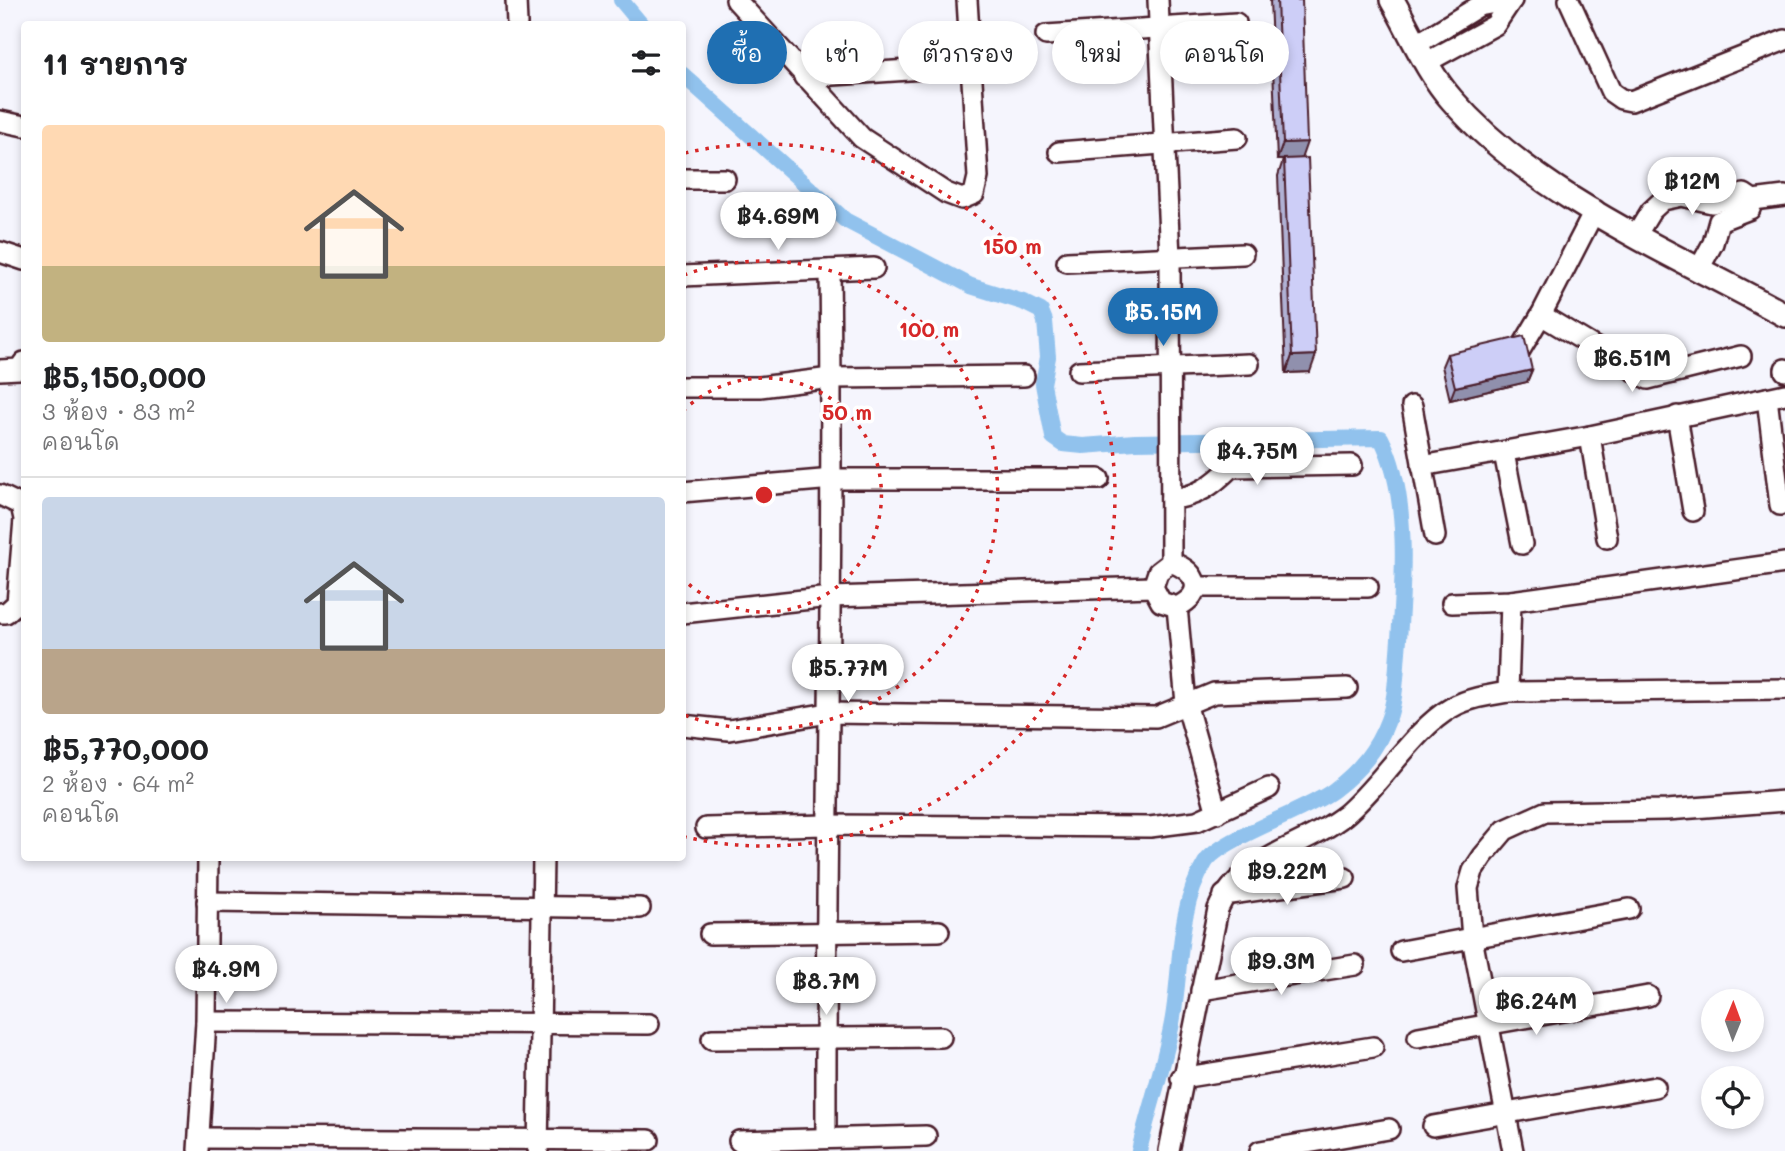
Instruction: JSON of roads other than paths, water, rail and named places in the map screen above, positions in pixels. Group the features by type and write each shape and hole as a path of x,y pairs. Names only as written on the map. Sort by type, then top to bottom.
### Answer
{"street":[{"path":"516,0 517,21"},
{"path":"736,0 801,74"},
{"path":"967,0 967,21"},
{"path":"1158,0 1170,257 1171,562"},
{"path":"1392,0 1450,98 1477,126 1523,164 1637,234 1783,312"},
{"path":"1422,53 1495,25 1511,0"},
{"path":"1569,0 1611,92 1631,102 1785,40"},
{"path":"1046,36 1159,29"},
{"path":"811,84 862,138 946,193 962,199 974,194 978,177 970,84"},
{"path":"0,121 21,125"},
{"path":"1059,152 1237,138"},
{"path":"686,179 725,179"},
{"path":"1716,212 1744,194 1753,200 1785,196"},
{"path":"1637,234 1651,211 1663,201 1682,196 1716,212"},
{"path":"1513,362 1541,315 1595,210"},
{"path":"1699,269 1713,243 1716,212"},
{"path":"0,252 21,259"},
{"path":"1067,262 1243,254"},
{"path":"686,276 874,268"},
{"path":"826,1138 826,825 833,480 830,270"},
{"path":"1541,315 1648,379 1741,356"},
{"path":"1079,371 1249,364"},
{"path":"0,370 19,369 21,366"},
{"path":"686,387 760,387 831,377 1024,376"},
{"path":"1422,466 1590,436 1776,396 1780,505"},
{"path":"1412,406 1435,536"},
{"path":"1676,416 1693,511"},
{"path":"1590,436 1607,538"},
{"path":"1504,453 1522,544"},
{"path":"1171,499 1187,498 1207,489 1231,467 1352,465"},
{"path":"686,492 833,480 1099,479"},
{"path":"0,495 21,505"},
{"path":"0,613 6,613 17,603 21,555"},
{"path":"1171,562 1185,566 1194,575 1196,587 1190,600 1177,607 1161,602 1153,587 1158,572 1171,562"},
{"path":"1452,603 1511,601 1785,564"},
{"path":"686,613 830,597 1153,587"},
{"path":"1196,587 1368,587"},
{"path":"1508,692 1511,601"},
{"path":"1177,607 1186,703 1217,813"},
{"path":"686,725 729,730 828,713 1156,717 1214,693 1347,688"},
{"path":"1168,1151 1200,989 1218,909 1224,895 1246,871 1342,817 1370,793 1430,724 1451,708 1483,696 1508,692 1785,689"},
{"path":"706,828 826,825 1150,827 1178,825 1217,813 1269,788"},
{"path":"1513,1151 1472,938 1468,888 1473,871 1505,830 1545,811 1667,810 1785,801"},
{"path":"208,861 206,1022 199,1144 538,1145 649,1140"},
{"path":"538,1145 543,861"},
{"path":"1224,895 1345,878"},
{"path":"207,902 640,908"},
{"path":"1401,951 1629,909"},
{"path":"710,934 939,931"},
{"path":"1200,989 1356,965"},
{"path":"1418,1037 1648,996"},
{"path":"206,1022 649,1024"},
{"path":"712,1039 941,1037"},
{"path":"1181,1078 1373,1047"},
{"path":"1433,1126 1655,1087"},
{"path":"1260,1151 1389,1129"},
{"path":"739,1141 926,1136"}],"waterway":[{"path":"621,0 638,21"},
{"path":"686,78 845,220 971,286 1023,302 1041,311 1045,321 1048,357 1043,384 1053,437 1063,444 1083,446 1135,442 1381,438 1391,461 1401,514 1403,543 1400,627 1391,712 1373,750 1343,783 1304,807 1227,844 1205,863 1196,881 1184,920 1172,1023 1139,1151"}]}
